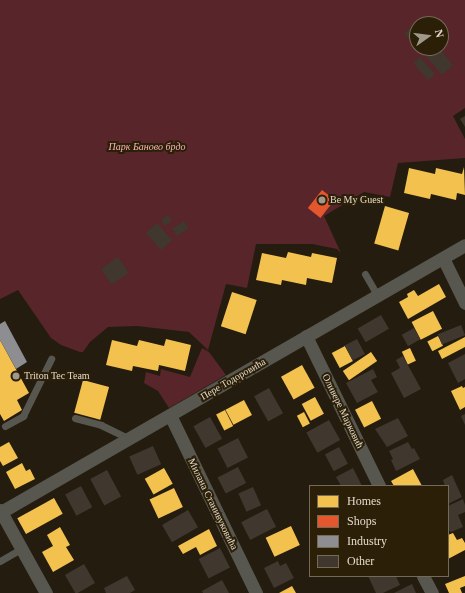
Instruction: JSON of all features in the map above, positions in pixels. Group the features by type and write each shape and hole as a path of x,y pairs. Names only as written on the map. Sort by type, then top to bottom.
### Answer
{"street":[{"name":"Пере Тодоровића","path":"0,511 465,245"},
{"path":"443,258 465,303"},
{"name":"Оливере Марковић","path":"306,336 380,485"},
{"name":"Милана Станивуковића","path":"170,415 256,593"},
{"path":"0,511 46,593"},
{"path":"424,577 432,593"}],"lane":[{"path":"365,274 377,295"},
{"path":"5,426 23,416 51,359"},
{"path":"75,418 101,425 128,438"},
{"path":"0,561 21,549"}],"green space":[{"name":"Парк Баново брдо","path":"0,0 465,0 465,108 453,116 465,139 465,158 398,163 390,197 364,192 324,216 341,253 337,249 312,244 256,244 247,288 226,284 208,350 189,332 137,326 108,327 90,342 83,352 80,352 61,345 51,338 18,290 0,299"},
{"path":"202,348 209,352 226,375 169,408 158,391 144,383 146,372 160,376 161,369 190,377"}],"building: Homes":[{"path":"464,167 465,195 457,193 456,200 431,194 430,199 404,193 409,168 435,174 436,168 462,174"},
{"path":"385,206 409,213 398,250 374,243"},
{"path":"288,252 311,257 312,253 337,258 332,283 307,278 306,285 282,280 281,285 256,280 262,253 286,258"},
{"path":"439,284 446,297 408,319 399,302 408,297 407,294 414,290 418,296"},
{"path":"232,292 257,300 246,334 221,326"},
{"path":"433,311 442,329 421,340 412,322"},
{"path":"438,336 443,346 432,351 427,341"},
{"path":"465,337 465,347 442,359 438,351"},
{"path":"166,339 191,345 185,371 159,365 158,371 133,366 132,371 106,365 112,340 137,346 139,340 164,346"},
{"path":"0,340 29,393 17,400 22,410 4,421 0,414"},
{"path":"345,346 353,361 340,368 332,353"},
{"path":"410,348 416,361 408,364 402,352"},
{"path":"371,352 377,361 349,380 343,371"},
{"path":"302,365 315,388 294,399 281,377"},
{"path":"83,380 109,387 100,420 74,413"},
{"path":"462,386 463,388 465,387 465,407 460,410 451,391"},
{"path":"315,397 324,414 311,421 302,404"},
{"path":"244,400 252,415 233,425 225,410"},
{"path":"372,401 381,419 364,427 355,410"},
{"path":"225,410 233,426 224,431 216,415"},
{"path":"304,412 310,424 303,427 297,416"},
{"path":"9,442 18,458 3,466 0,461 0,447"},
{"path":"22,463 26,471 30,469 35,479 15,489 6,472"},
{"path":"164,468 173,484 153,494 145,479"},
{"path":"413,469 421,485 393,485 391,481"},
{"path":"174,488 183,507 158,518 150,499"},
{"path":"54,498 63,514 26,534 17,518"},
{"path":"291,526 300,545 274,557 266,538"},
{"path":"60,527 70,545 66,547 74,560 53,572 42,552 53,546 47,535"},
{"path":"209,529 217,546 200,555 196,547 183,554 178,546"},
{"path":"453,533 457,540 462,538 465,543 465,550 449,558 449,535"},
{"path":"465,576 465,586 460,588 462,593 449,593 445,584"},
{"path":"292,586 296,593 279,593"}],"building: Shops":[{"path":"322,190 335,200 320,218 308,208"}],"building: Industry":[{"path":"5,321 27,362 16,369 0,340 0,324"}],"building: Other":[{"path":"409,29 409,39 404,33"},
{"path":"426,56 446,56 453,65 442,75"},
{"path":"420,57 435,74 428,80 413,63"},
{"path":"465,116 465,127 460,119"},
{"path":"168,215 172,220 165,226 161,220"},
{"path":"184,221 189,229 177,236 172,228"},
{"path":"157,223 172,240 161,250 146,233"},
{"path":"118,257 129,273 112,285 101,269"},
{"path":"381,315 389,329 366,342 358,328"},
{"path":"461,325 465,335 442,345 438,334"},
{"path":"414,328 420,339 408,346 402,335"},
{"path":"357,339 365,354 353,361 345,346"},
{"path":"465,354 465,379 458,383 448,363"},
{"path":"403,356 421,389 404,398 391,373 400,368 396,360"},
{"path":"373,369 377,377 371,380 378,392 357,403 346,383"},
{"path":"269,388 283,413 268,422 254,396"},
{"path":"465,414 465,425 461,416"},
{"path":"210,417 222,439 206,448 193,426"},
{"path":"398,418 408,436 387,447 375,429"},
{"path":"329,420 340,440 317,453 306,433"},
{"path":"238,438 248,458 227,468 218,448"},
{"path":"408,442 412,449 414,448 420,459 396,471 389,451"},
{"path":"153,446 161,464 137,475 129,457"},
{"path":"339,447 348,464 334,471 325,455"},
{"path":"238,467 246,483 226,493 218,477"},
{"path":"353,468 362,485 340,485 336,477"},
{"path":"107,470 121,496 104,505 90,479"},
{"path":"452,475 462,497 449,504 449,485 445,485 443,480"},
{"path":"81,486 92,507 76,516 65,494"},
{"path":"253,487 261,505 247,512 238,494"},
{"path":"463,499 465,505 465,512 458,515 463,527 451,532 449,531 449,506"},
{"path":"267,509 276,527 250,540 241,522"},
{"path":"188,510 198,527 172,542 162,525"},
{"path":"220,548 230,568 209,578 199,559"},
{"path":"278,561 280,566 286,563 294,578 274,588 264,568"},
{"path":"84,564 95,583 75,593 65,575"},
{"path":"127,576 135,590 130,593 106,593 104,588"},
{"path":"368,577 396,577 400,585 383,593 376,593"},
{"path":"222,580 229,593 203,593 202,591"},
{"path":"412,584 416,593 394,593"}],"place":[{"name":"Be My Guest","path":"322,200"},
{"name":"Triton Tec Team","path":"16,376"}]}
